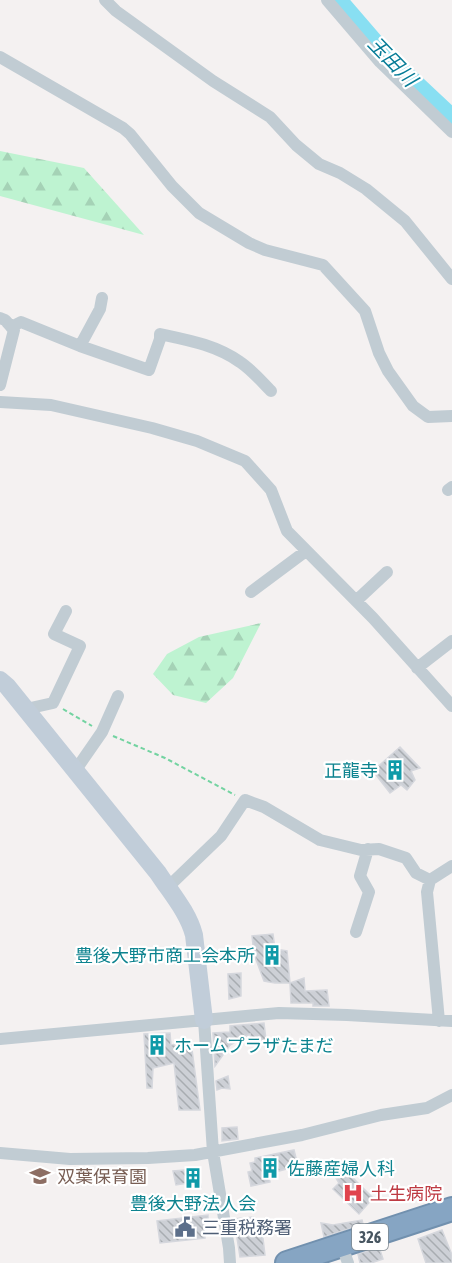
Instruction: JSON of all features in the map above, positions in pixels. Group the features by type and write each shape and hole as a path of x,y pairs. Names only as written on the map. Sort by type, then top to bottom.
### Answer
{"highway":[{"name":"326","path":"287,1263 345,1255 452,1209"}],"street":[{"path":"105,0 116,11 213,81 270,117 296,145 318,164 366,189 405,221 452,279"},
{"path":"327,0 381,62 452,132"},
{"path":"0,57 123,128 172,186 199,213 265,250 323,265 365,311 379,353 388,371 413,406 428,417 452,416"},
{"path":"80,346 99,309 102,298"},
{"path":"0,318 14,330 0,385"},
{"path":"11,327 21,322 148,370 160,339 160,333 209,345 238,360 271,391"},
{"path":"0,402 51,405 152,428 197,441 245,461 271,490 286,531 356,601 452,706"},
{"path":"251,592 306,551"},
{"path":"356,601 387,572"},
{"path":"26,709 53,703 80,646 54,634 66,611"},
{"path":"417,668 452,641"},
{"path":"0,680 158,873 192,925 204,1020 213,1152 230,1263"},
{"path":"75,771 102,732 118,696"},
{"path":"168,887 221,836 245,801 264,807 320,840 361,850 379,849 406,858 416,873 430,880"},
{"path":"356,932 369,892 360,876 368,849"},
{"path":"0,1039 279,1013 446,1021 427,892 430,880 452,866"},
{"path":"0,1153 70,1159 148,1158 213,1152 302,1135 381,1115 427,1108 452,1095"}],"path":[{"path":"53,703 102,732 165,758 245,801"}],"green space":[{"path":"0,151 84,168 144,235 0,196"},
{"path":"261,623 233,678 206,703 173,695 153,674 167,654 199,637"}],"building":[{"name":"正龍寺","path":"400,747 420,768 411,771 415,780 407,790 401,785 390,793 373,771"},
{"name":"豊後大野市商工会本所","path":"273,934 275,949 287,951 290,983 264,981 254,954 252,936"},
{"path":"241,973 241,996 229,999 228,974"},
{"path":"304,978 305,991 327,990 329,1006 291,1003 290,983"},
{"path":"264,1023 266,1040 251,1040 250,1034 230,1045 215,1066 213,1033 230,1032 230,1026"},
{"path":"170,1033 171,1045 191,1042 200,1110 179,1110 174,1063 153,1068 152,1088 147,1088 144,1034"},
{"path":"228,1076 230,1089 217,1090 216,1081"},
{"path":"237,1127 238,1139 222,1141 222,1128"},
{"name":"佐藤産婦人科","path":"294,1150 298,1166 268,1174 270,1182 251,1186 248,1172 252,1171 250,1163 255,1162 255,1158"},
{"path":"198,1169 201,1187 188,1188 188,1183 176,1185 173,1171"},
{"name":"土生病院","path":"341,1172 345,1176 348,1173 373,1198 359,1214 333,1189 339,1183 336,1178"},
{"path":"208,1215 208,1226 204,1227 205,1238 160,1243 157,1221"},
{"path":"253,1217 254,1221 261,1222 265,1255 240,1257 234,1219"},
{"path":"362,1220 363,1224 324,1237 321,1223 333,1225"},
{"path":"442,1230 452,1255 452,1263 426,1263 418,1239"},
{"path":"379,1247 383,1259 371,1263 360,1263 358,1254"}],"waterway":[{"name":"玉田川","path":"337,0 387,58 452,119"}],"place":[{"name":"正龍寺","path":"395,770"},
{"name":"豊後大野市商工会本所","path":"272,955"},
{"name":"ホームプラザたまだ","path":"157,1045"},
{"name":"佐藤産婦人科","path":"270,1168"},
{"name":"双葉保育園","path":"40,1176"},
{"name":"豊後大野法人会","path":"193,1178"},
{"name":"土生病院","path":"353,1193"},
{"name":"三重税務署","path":"185,1227"}]}
